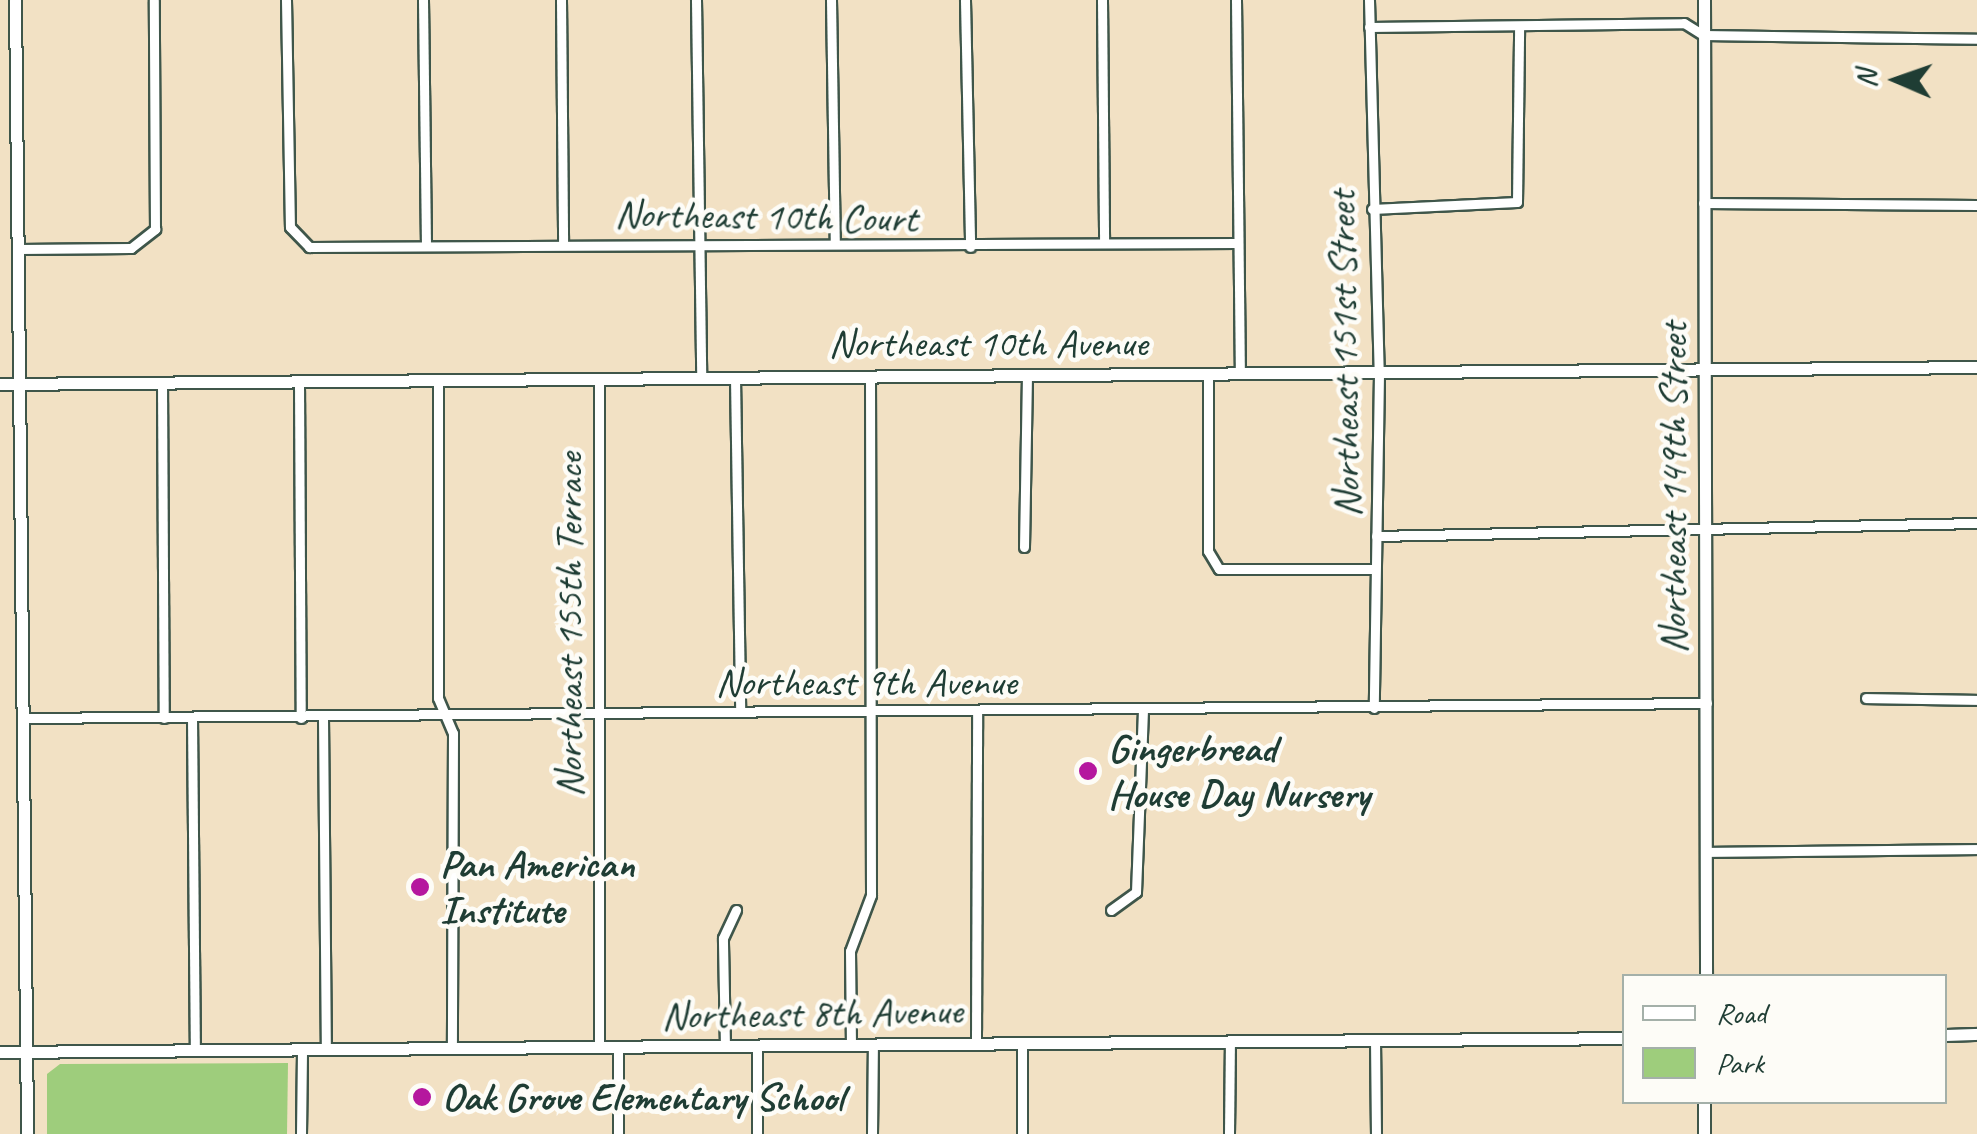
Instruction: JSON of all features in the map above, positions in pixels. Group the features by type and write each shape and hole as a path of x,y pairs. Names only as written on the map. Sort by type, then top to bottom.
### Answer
{"street":[{"path":"14,0 26,718 27,1134"},
{"path":"19,249 131,248 148,240 154,0"},
{"name":"Northeast 10th Court","path":"286,0 296,240 426,246 970,247 1238,243"},
{"path":"423,0 426,246"},
{"path":"561,0 563,244"},
{"path":"696,0 700,378"},
{"path":"831,0 835,244"},
{"path":"965,0 970,247"},
{"path":"1102,0 1104,243"},
{"path":"1236,0 1240,373"},
{"name":"Northeast 151st Street","path":"1368,0 1380,374 1374,708"},
{"name":"Northeast 149th Street","path":"1704,0 1706,974"},
{"path":"1369,28 1684,23 1703,36 1977,38"},
{"path":"1372,209 1517,202 1519,26"},
{"path":"0,50 15,50"},
{"path":"1703,203 1977,205"},
{"name":"Northeast 10th Avenue","path":"0,384 599,383 870,376 1977,367"},
{"path":"1208,374 1208,550 1219,570 1374,569"},
{"path":"1024,546 1027,375"},
{"path":"851,1046 850,951 871,894 870,376"},
{"path":"735,378 740,712"},
{"name":"Northeast 155th Terrace","path":"599,383 599,1047"},
{"path":"162,384 164,718"},
{"path":"299,384 300,718"},
{"path":"438,384 440,715 453,733 452,1049"},
{"path":"1376,536 1977,523"},
{"path":"1866,698 1977,700"},
{"name":"Northeast 9th Avenue","path":"26,718 1143,712 1706,703"},
{"path":"976,1043 977,711"},
{"path":"1111,910 1136,892 1143,712"},
{"path":"192,718 195,1050"},
{"path":"323,718 326,1050"},
{"path":"1706,852 1977,848"},
{"path":"725,1047 723,938 736,910"},
{"path":"1947,1035 1977,1034"},
{"name":"Northeast 8th Avenue","path":"0,1052 1622,1038"},
{"path":"1375,1040 1376,1134"},
{"path":"1229,1134 1230,1042"},
{"path":"1022,1045 1022,1134"},
{"path":"757,1046 757,1134"},
{"path":"872,1134 873,1046"},
{"path":"618,1047 618,1134"},
{"path":"301,1134 302,1050"},
{"path":"1704,1104 1704,1134"}],"green space":[{"path":"288,1063 287,1134 47,1134 47,1074 60,1064"}],"place":[{"name":"Gingerbread House Day Nursery","path":"1088,771"},
{"name":"Pan American Institute","path":"420,887"},
{"name":"Oak Grove Elementary School","path":"422,1097"}]}
